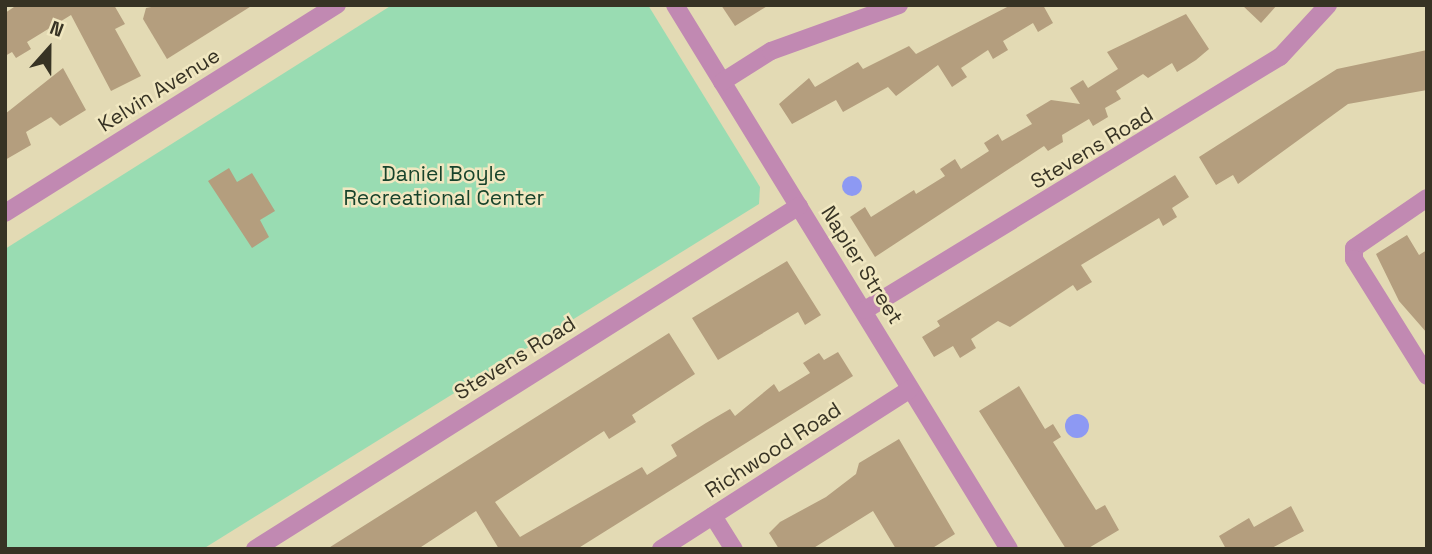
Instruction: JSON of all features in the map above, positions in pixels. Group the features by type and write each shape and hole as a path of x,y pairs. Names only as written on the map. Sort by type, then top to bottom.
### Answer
{"street":[{"name":"Kelvin Avenue","path":"5,214 337,5"},
{"name":"Napier Street","path":"675,5 865,310 910,389 1009,549"},
{"path":"722,82 771,51 899,5"},
{"name":"Stevens Road","path":"865,310 1280,57 1328,5"},
{"path":"1426,373 1354,259 1354,247 1427,198"},
{"name":"Stevens Road","path":"255,549 799,206"},
{"name":"Richwood Road","path":"661,549 910,389"},
{"path":"713,516 734,549"}],"green space":[{"name":"Daniel Boyle Recreational Center","path":"392,5 648,5 760,187 759,204 203,549 5,549 5,249"}],"water":[{"path":"852,176 859,179 862,186 859,193 852,196 845,193 842,186 845,179"},
{"path":"1077,414 1086,417 1089,426 1086,435 1077,438 1068,435 1065,426 1068,417"}],"building":[{"path":"17,5 114,5 125,24 115,29 141,76 111,91 71,15 27,42 31,49 16,58 12,52 5,56 5,13"},
{"path":"162,5 253,5 167,59 143,19 146,8"},
{"path":"721,5 769,5 735,26"},
{"path":"1011,5 1043,5 1053,23 1038,32 1033,23 1003,41 1008,50 993,59 988,50 961,68 967,77 952,87 938,65 896,96 888,87 843,112 836,100 792,124 779,104 809,78 815,87 858,62 863,69 909,46 916,54"},
{"path":"1242,5 1277,5 1261,23"},
{"path":"1186,14 1209,49 1196,60 1177,72 1172,63 1148,78 1143,74 1116,91 1121,99 1105,108 1108,117 1093,126 1089,119 1062,135 1063,142 1048,151 1044,146 875,257 850,217 865,207 871,217 914,190 916,194 945,176 940,169 955,159 961,169 989,151 984,143 998,134 1002,141 1032,124 1026,115 1051,100 1080,104 1070,88 1083,80 1088,88 1118,69 1107,52"},
{"path":"1427,50 1427,90 1348,104 1238,184 1233,175 1216,185 1199,157 1337,69"},
{"path":"63,68 86,110 60,126 51,117 26,132 31,145 5,160 5,114"},
{"path":"229,168 237,182 252,173 275,211 260,220 269,237 252,248 208,181"},
{"path":"1175,175 1189,197 1172,208 1177,217 1163,226 1159,218 1081,265 1092,282 1077,291 1073,285 1010,327 998,321 971,339 976,348 960,358 953,346 934,357 922,337 940,326 937,321"},
{"path":"1407,235 1419,255 1427,250 1427,333 1399,301 1376,254"},
{"path":"787,261 821,315 805,325 798,312 718,360 692,318"},
{"path":"669,333 695,374 632,415 636,422 609,439 604,431 495,502 520,537 642,467 647,475 677,456 671,445 706,423 730,409 735,416 774,384 779,392 810,373 803,363 819,353 824,360 838,352 853,376 577,549 499,549 476,511 418,549 327,549"},
{"path":"1019,386 1045,429 1053,424 1061,437 1053,442 1096,510 1105,505 1119,530 1087,549 1066,549 979,411"},
{"path":"899,439 955,534 931,549 896,549 873,511 812,549 779,549 769,533 780,522 826,497 856,474 859,463"},
{"path":"1291,506 1304,531 1270,549 1226,549 1219,536 1249,518 1254,527"}]}
